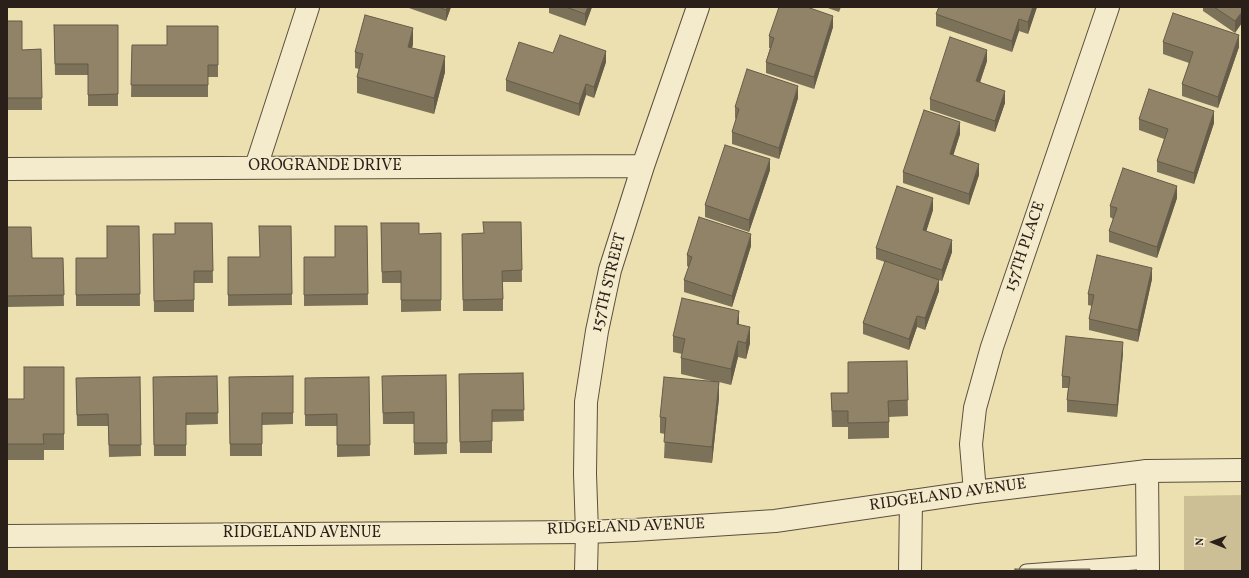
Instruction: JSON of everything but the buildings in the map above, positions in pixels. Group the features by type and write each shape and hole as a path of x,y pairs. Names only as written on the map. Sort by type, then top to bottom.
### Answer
{"street":[{"path":"256,167 308,7"},
{"name":"157TH STREET","path":"586,571 586,402 597,331 610,270 643,166 698,7"},
{"name":"157TH PLACE","path":"975,492 972,444 975,408 990,355 1108,7"},
{"name":"OROGRANDE DRIVE","path":"7,168 643,166"},
{"name":"RIDGELAND AVENUE","path":"7,536 587,532 776,521 975,492 1148,471 1242,470"},
{"path":"1148,471 1148,566"},
{"path":"910,571 911,501"}],"lane":[{"path":"1026,571 1148,566"}],"shaded area":[{"path":"1242,495 1242,571 1184,571 1184,496"}]}
